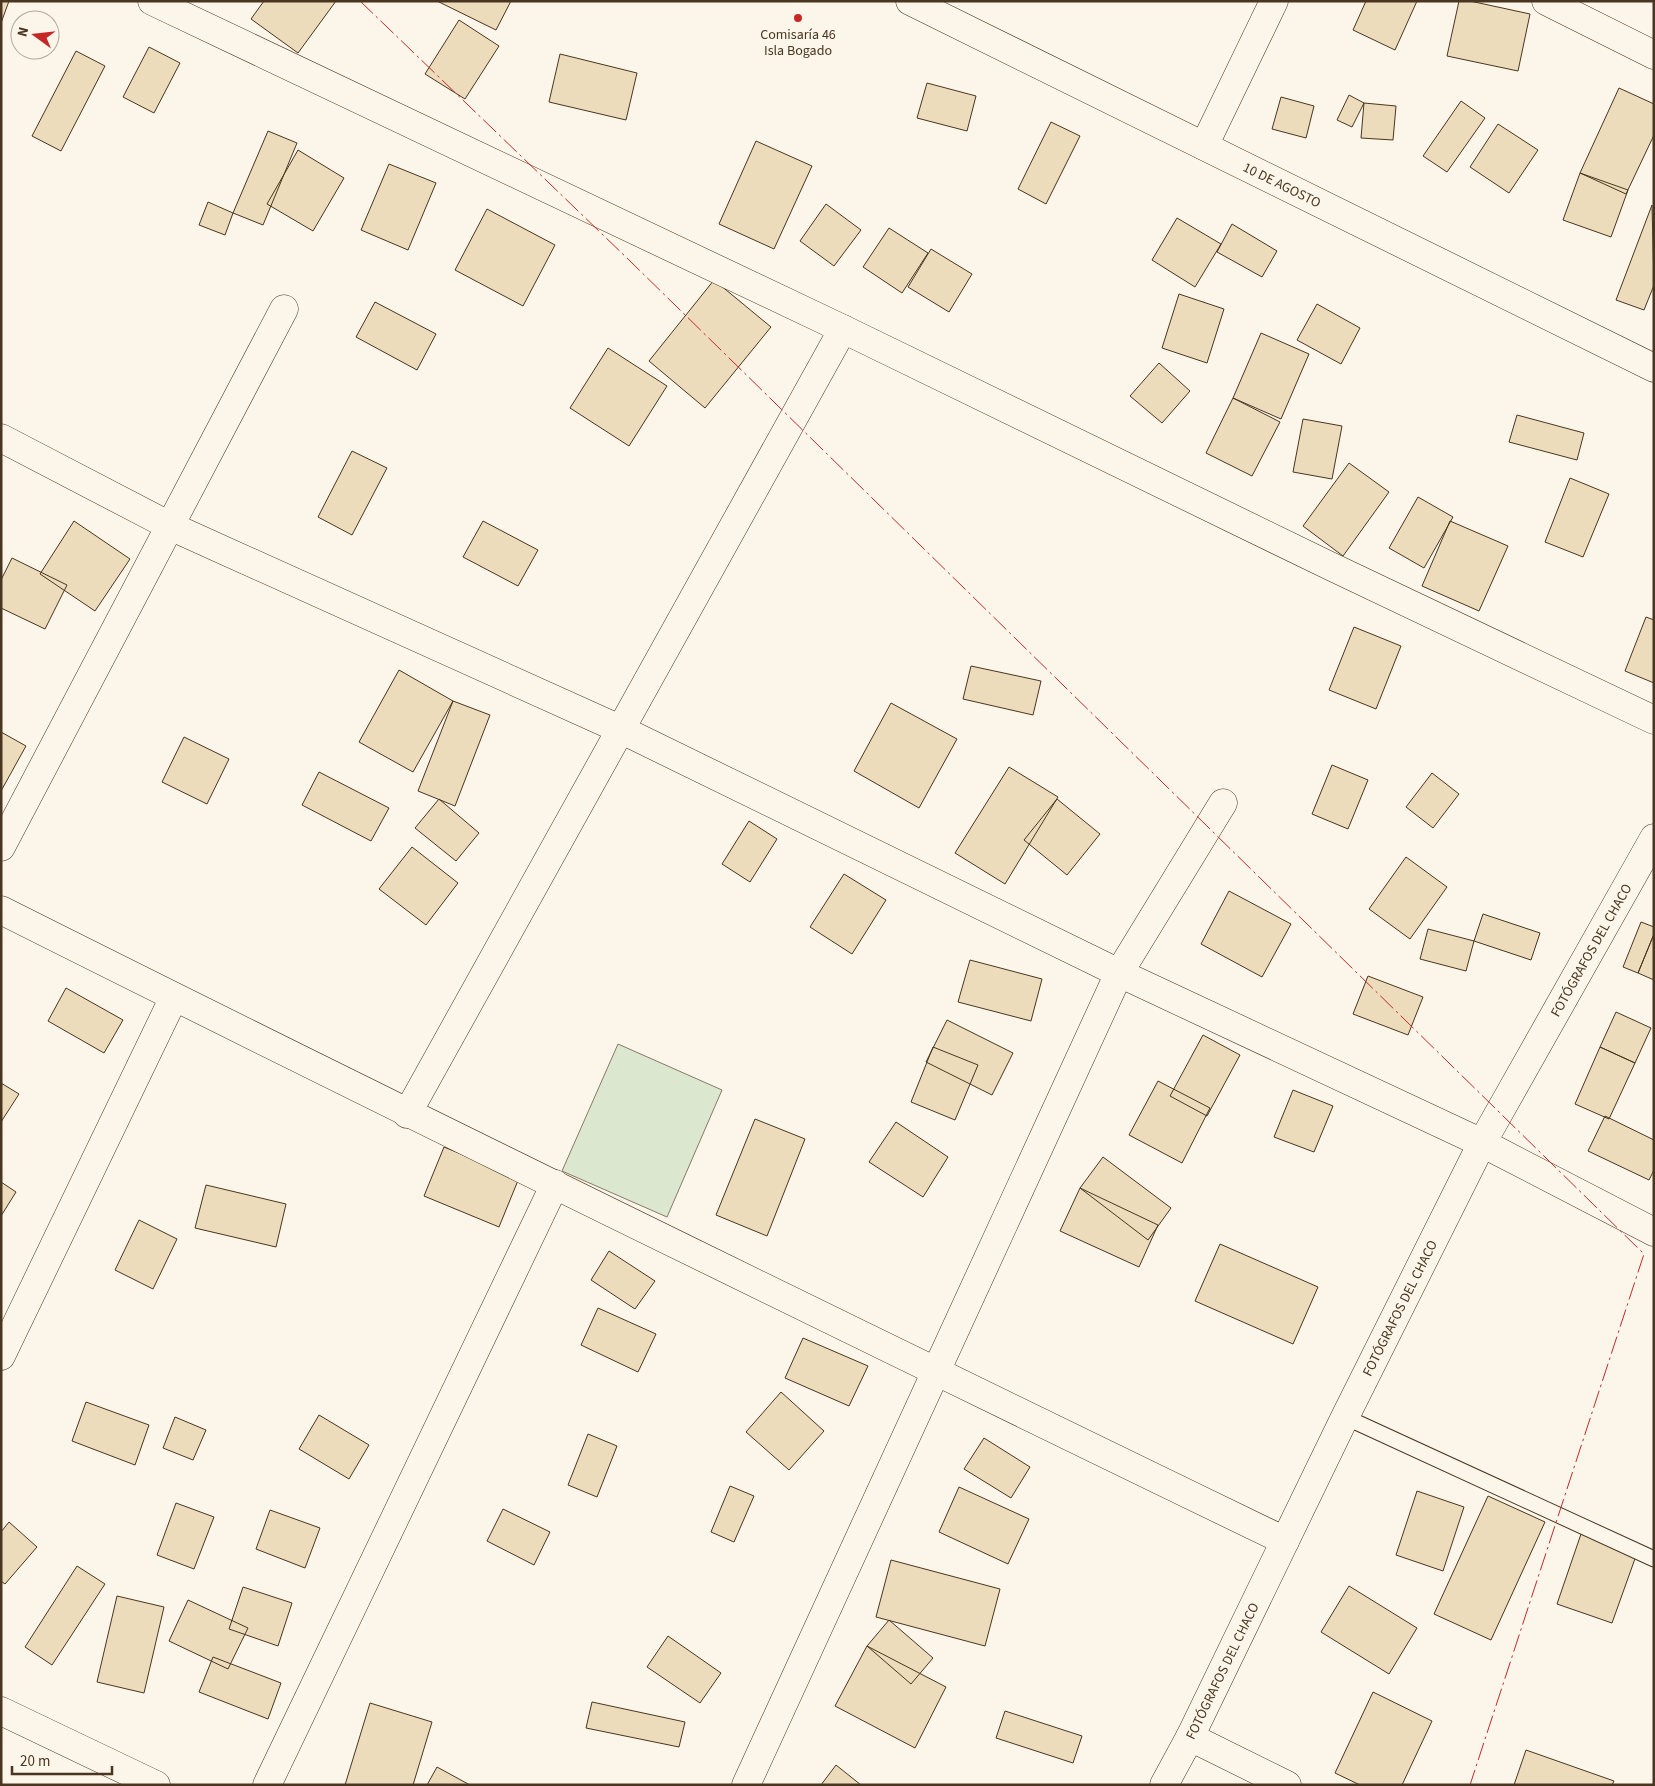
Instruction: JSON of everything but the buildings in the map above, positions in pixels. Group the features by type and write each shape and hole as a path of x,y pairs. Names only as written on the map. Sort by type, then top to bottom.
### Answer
{"street":[{"path":"152,1 842,329 1328,565 1654,720"},
{"name":"10 DE AGOSTO","path":"910,1 1654,368"},
{"path":"1204,146 1274,1"},
{"path":"1546,1 1654,55"},
{"path":"1,847 284,309"},
{"path":"407,1114 622,730 842,329"},
{"path":"1,438 170,526 622,730 1119,973 1482,1143 1654,1232"},
{"path":"746,1785 934,1371 1119,973 1223,803"},
{"name":"FOTÓGRAFOS DEL CHACO","path":"1164,1785 1190,1737 1344,1417 1482,1143 1654,838"},
{"path":"1,910 407,1114 555,1184 1285,1541"},
{"path":"1,1356 10,1315 174,997"},
{"path":"267,1785 555,1184"},
{"path":"1,1711 156,1785"},
{"path":"1190,1737 1287,1785"}],"lane":[{"path":"1344,1417 1654,1558"}],"green space":[{"path":"618,1044 722,1090 667,1217 562,1171"}],"power":[{"path":"360,1 629,260 1644,1254 1470,1785"}],"place":[{"name":"Comisaría 46 Isla Bogado","path":"798,18"}]}
